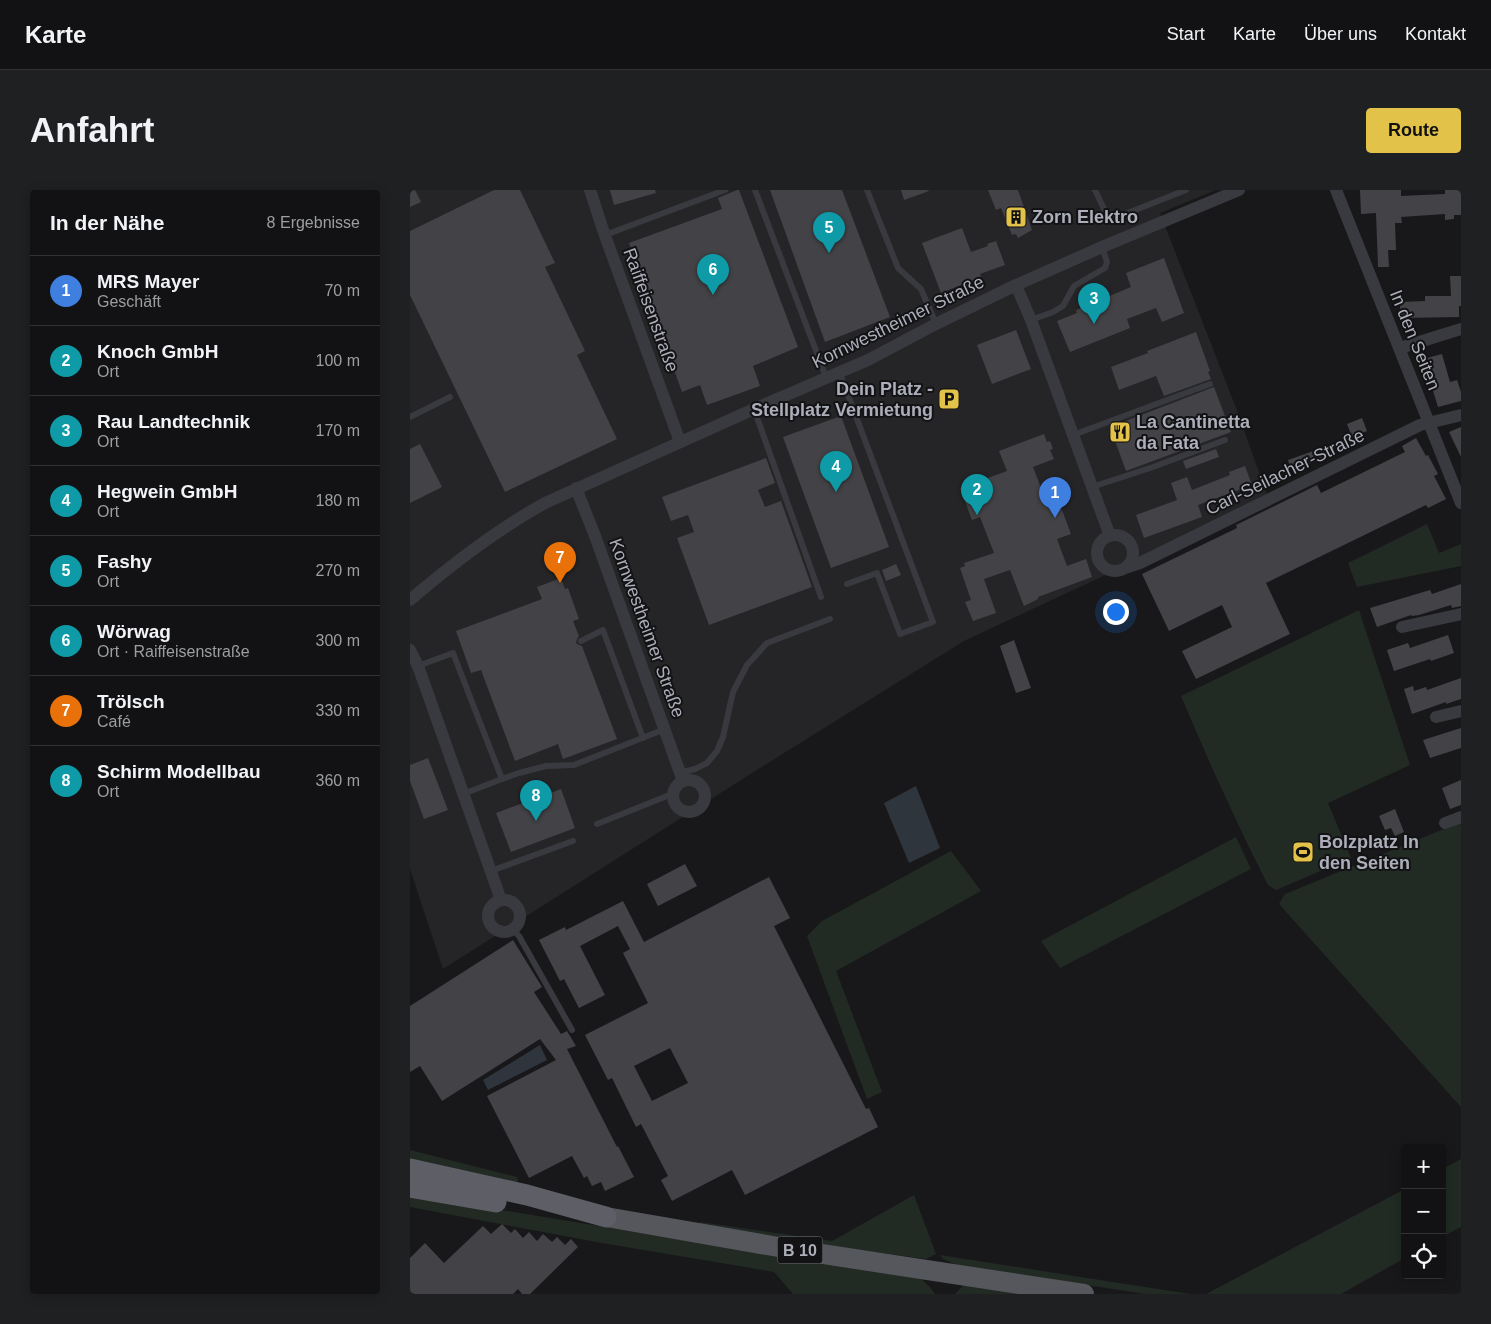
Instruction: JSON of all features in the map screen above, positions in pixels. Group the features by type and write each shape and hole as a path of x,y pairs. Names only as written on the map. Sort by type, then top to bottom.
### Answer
{"highway":[{"name":"B 10","path":"410,1169 527,1195 606,1216"},
{"name":"B 10","path":"410,1187 526,1207 606,1216"}],"main road":[{"name":"B 10","path":"606,1216 790,1248 1084,1294"}],"street":[{"name":"Raiffeisenstraße","path":"590,190 680,442"},
{"name":"Kornwestheimer Straße","path":"410,600 448,568 500,530 529,512 576,488 868,360 1016,285 1239,190"},
{"name":"In den Seiten","path":"1336,190 1430,423 1456,475 1461,502"},
{"path":"1016,285 1031,320 1110,536"},
{"path":"1400,348 1461,329"},
{"name":"Carl-Seilacher-Straße","path":"1128,567 1140,563 1420,425 1461,415"},
{"name":"Kornwestheimer Straße","path":"576,488 681,777"},
{"path":"1118,535 1126,538 1131,543 1134,551 1133,559 1128,567 1119,571 1111,571 1104,568 1099,562 1097,554 1098,546 1103,540 1110,536 1118,535"},
{"path":"1402,627 1461,614"},
{"path":"410,650 418,666 501,900"},
{"path":"1436,716 1461,711"},
{"path":"681,777 697,781 705,792 705,800 702,806 690,812 677,806 674,796 681,777"},
{"path":"1445,823 1461,817"},
{"path":"501,900 511,901 520,912 519,922 512,929 502,931 492,926 488,916 492,906 501,900"}],"lane":[{"path":"605,235 725,190"},
{"path":"755,190 826,377"},
{"path":"867,190 898,268 921,289 936,324"},
{"path":"1095,190 1105,211 1115,218 1186,190"},
{"path":"1031,320 1063,306 1074,286 1105,268 1107,262 1102,247"},
{"path":"839,372 933,622 900,634 877,573 847,584"},
{"path":"1073,435 1210,384"},
{"path":"410,417 450,397"},
{"path":"754,409 821,597"},
{"path":"1092,487 1225,440"},
{"path":"681,777 707,762 717,750 724,737 733,692 747,666 767,643 830,620"},
{"path":"581,641 602,630 643,738"},
{"path":"418,666 454,653 502,779"},
{"path":"463,794 519,773 546,766 574,765 665,729"},
{"path":"597,824 667,796 674,796"},
{"path":"491,871 573,841"},
{"path":"512,929 519,936 572,1030"}],"shaded area":[{"path":"410,190 1216,190 1160,213 1238,413 1267,495 1142,558 964,641 443,969 410,869"},
{"path":"1427,524 1439,553 1461,544 1461,566 1357,587 1348,563"},
{"path":"1359,610 1410,765 1328,803 1351,858 1276,890 1268,885 1245,839 1181,696"},
{"path":"916,786 940,848 909,863 884,803"},
{"path":"1461,822 1461,1107 1279,904 1285,894"},
{"path":"1236,837 1251,869 1060,968 1041,941"},
{"path":"951,851 981,891 836,971 882,1092 867,1099 807,936 822,921"},
{"path":"540,1045 547,1060 488,1090 483,1080"},
{"path":"410,1150 517,1177 518,1181 515,1183 410,1161"},
{"path":"1461,1159 1461,1227 1446,1235 1446,1189 1446,1167"},
{"path":"1401,1191 1401,1260 1341,1294 1206,1294"},
{"path":"410,1195 775,1255 918,1276 935,1294 793,1294 774,1272 602,1243 410,1207"},
{"path":"914,1195 936,1254 926,1259 784,1240 697,1224 700,1222 832,1241"},
{"path":"940,1255 1190,1294 1145,1294 957,1265 943,1259"},
{"path":"965,1284 1026,1294 955,1294"}],"building":[{"path":"410,190 415,190 421,202 410,207"},
{"path":"494,190 520,190 555,263 545,267 585,351 577,355 617,439 505,492 410,295 410,231"},
{"path":"610,190 655,190 656,193 614,205"},
{"path":"739,190 798,347 753,366 760,386 707,405 700,385 682,392 629,243 722,209 718,198"},
{"path":"770,190 842,190 890,317 825,342"},
{"path":"901,190 928,190 929,191 904,200"},
{"name":"Zorn Elektro","path":"988,190 1018,190 1032,230 1018,238 1016,234 1012,235 1001,208 996,210"},
{"path":"1360,190 1401,190 1401,196 1445,194 1445,190 1461,190 1461,215 1454,215 1454,219 1445,220 1445,214 1401,217 1402,223 1395,223 1396,250 1388,250 1389,267 1378,267 1376,213 1361,214"},
{"path":"962,228 971,252 996,241 1005,265 980,274 981,277 941,293 922,243"},
{"path":"1164,258 1184,313 1162,322 1156,308 1127,319 1130,328 1070,352 1057,321 1077,313 1076,310 1131,287 1126,273"},
{"path":"1450,276 1461,276 1459,317 1400,318 1400,302 1425,301 1425,296 1451,296"},
{"path":"1016,330 1031,369 992,384 977,345"},
{"path":"1196,332 1211,379 1164,396 1156,376 1119,390 1111,367"},
{"path":"1442,354 1450,382 1457,380 1461,392 1461,401 1438,407 1430,381 1425,382 1419,360"},
{"path":"1214,387 1231,432 1126,471 1110,427"},
{"path":"841,416 889,547 831,568 783,437"},
{"path":"1362,418 1367,431 1352,437 1347,424"},
{"path":"1461,427 1461,457 1449,432"},
{"path":"1044,434 1047,442 1050,441 1053,449 1050,450 1054,459 1033,467 1048,506 1059,502 1071,534 1057,539 1067,566 1086,559 1092,577 1038,597 1038,599 1024,606 1010,570 984,579 996,613 973,621 965,602 971,600 960,568 965,566 964,563 994,553 980,517 972,520 960,488 1007,471 999,451"},
{"path":"1416,438 1438,474 1434,476 1446,499 1428,508 1426,505 1266,583 1290,634 1196,679 1182,651 1232,627 1222,605 1169,631 1142,574 1237,528 1236,525 1317,485 1321,493 1405,452 1402,446"},
{"path":"420,444 442,487 410,503 410,449"},
{"path":"1216,449 1219,457 1186,469 1183,461"},
{"path":"1319,449 1323,459 1291,470 1288,460"},
{"path":"766,458 775,483 758,490 765,507 781,501 812,587 709,625 677,538 694,532 688,515 671,521 662,497"},
{"path":"1245,466 1252,485 1198,505 1202,517 1144,538 1136,515 1177,500 1171,483 1187,477 1192,490 1230,475 1229,472"},
{"path":"896,564 901,575 886,581 882,570"},
{"path":"561,578 565,589 568,588 579,619 573,621 579,636 576,643 582,646 617,739 563,759 558,744 515,761 481,670 471,673 456,631 542,599 537,587"},
{"path":"1461,584 1461,606 1452,608 1451,605 1419,615 1411,615 1377,627 1370,608 1430,590 1432,594"},
{"path":"1448,635 1454,653 1394,671 1387,650 1408,643 1410,648"},
{"path":"1014,640 1031,688 1016,693 1000,646"},
{"path":"1461,678 1461,699 1446,704 1446,702 1412,714 1404,689 1413,686 1414,691 1426,687 1427,690"},
{"path":"1461,728 1461,748 1430,758 1423,740"},
{"path":"428,758 448,810 424,819 410,781 410,765"},
{"path":"1461,780 1461,805 1450,809 1442,788"},
{"path":"561,789 575,828 511,852 496,813"},
{"path":"1395,809 1404,832 1395,836 1391,828 1385,830 1379,816"},
{"path":"685,864 697,886 658,906 647,884"},
{"path":"769,877 790,918 774,926 866,1109 869,1108 878,1127 745,1195 732,1170 672,1201 661,1180 668,1176 641,1124 636,1127 612,1078 608,1080 585,1035 648,1003 623,953 630,949 618,926 580,946 605,995 579,1008 564,979 560,981 539,940 565,927 566,930 623,901 644,942","holes":["670,1048 688,1083 652,1101 634,1066"]},
{"path":"513,940 542,987 534,992 561,1034 567,1031 576,1046 567,1049 634,1177 605,1191 601,1182 592,1186 587,1176 584,1178 572,1156 529,1178 487,1096 556,1060 540,1039 442,1101 420,1066 410,1072 410,1006"},
{"path":"502,1224 511,1233 515,1229 523,1238 529,1232 537,1241 543,1234 552,1242 557,1237 565,1245 571,1239 578,1247 530,1294 522,1294 518,1289 513,1294 410,1294 410,1258 425,1243 444,1263 483,1226 491,1234"}],"place":[{"name":"Zorn Elektro","path":"1016,217"},
{"name":"Fashy","path":"829,253"},
{"name":"Wörwag","path":"713,295"},
{"name":"Rau Landtechnik","path":"1094,324"},
{"name":"Dein Platz - Stellplatz Vermietung","path":"949,399"},
{"name":"La Cantinetta da Fata","path":"1120,432"},
{"name":"Hegwein GmbH","path":"836,492"},
{"name":"Knoch GmbH","path":"977,515"},
{"name":"MRS Mayer","path":"1055,518"},
{"name":"Trölsch","path":"560,583"},
{"name":"Schirm Modellbau","path":"536,821"},
{"name":"Bolzplatz In den Seiten","path":"1303,852"}]}
